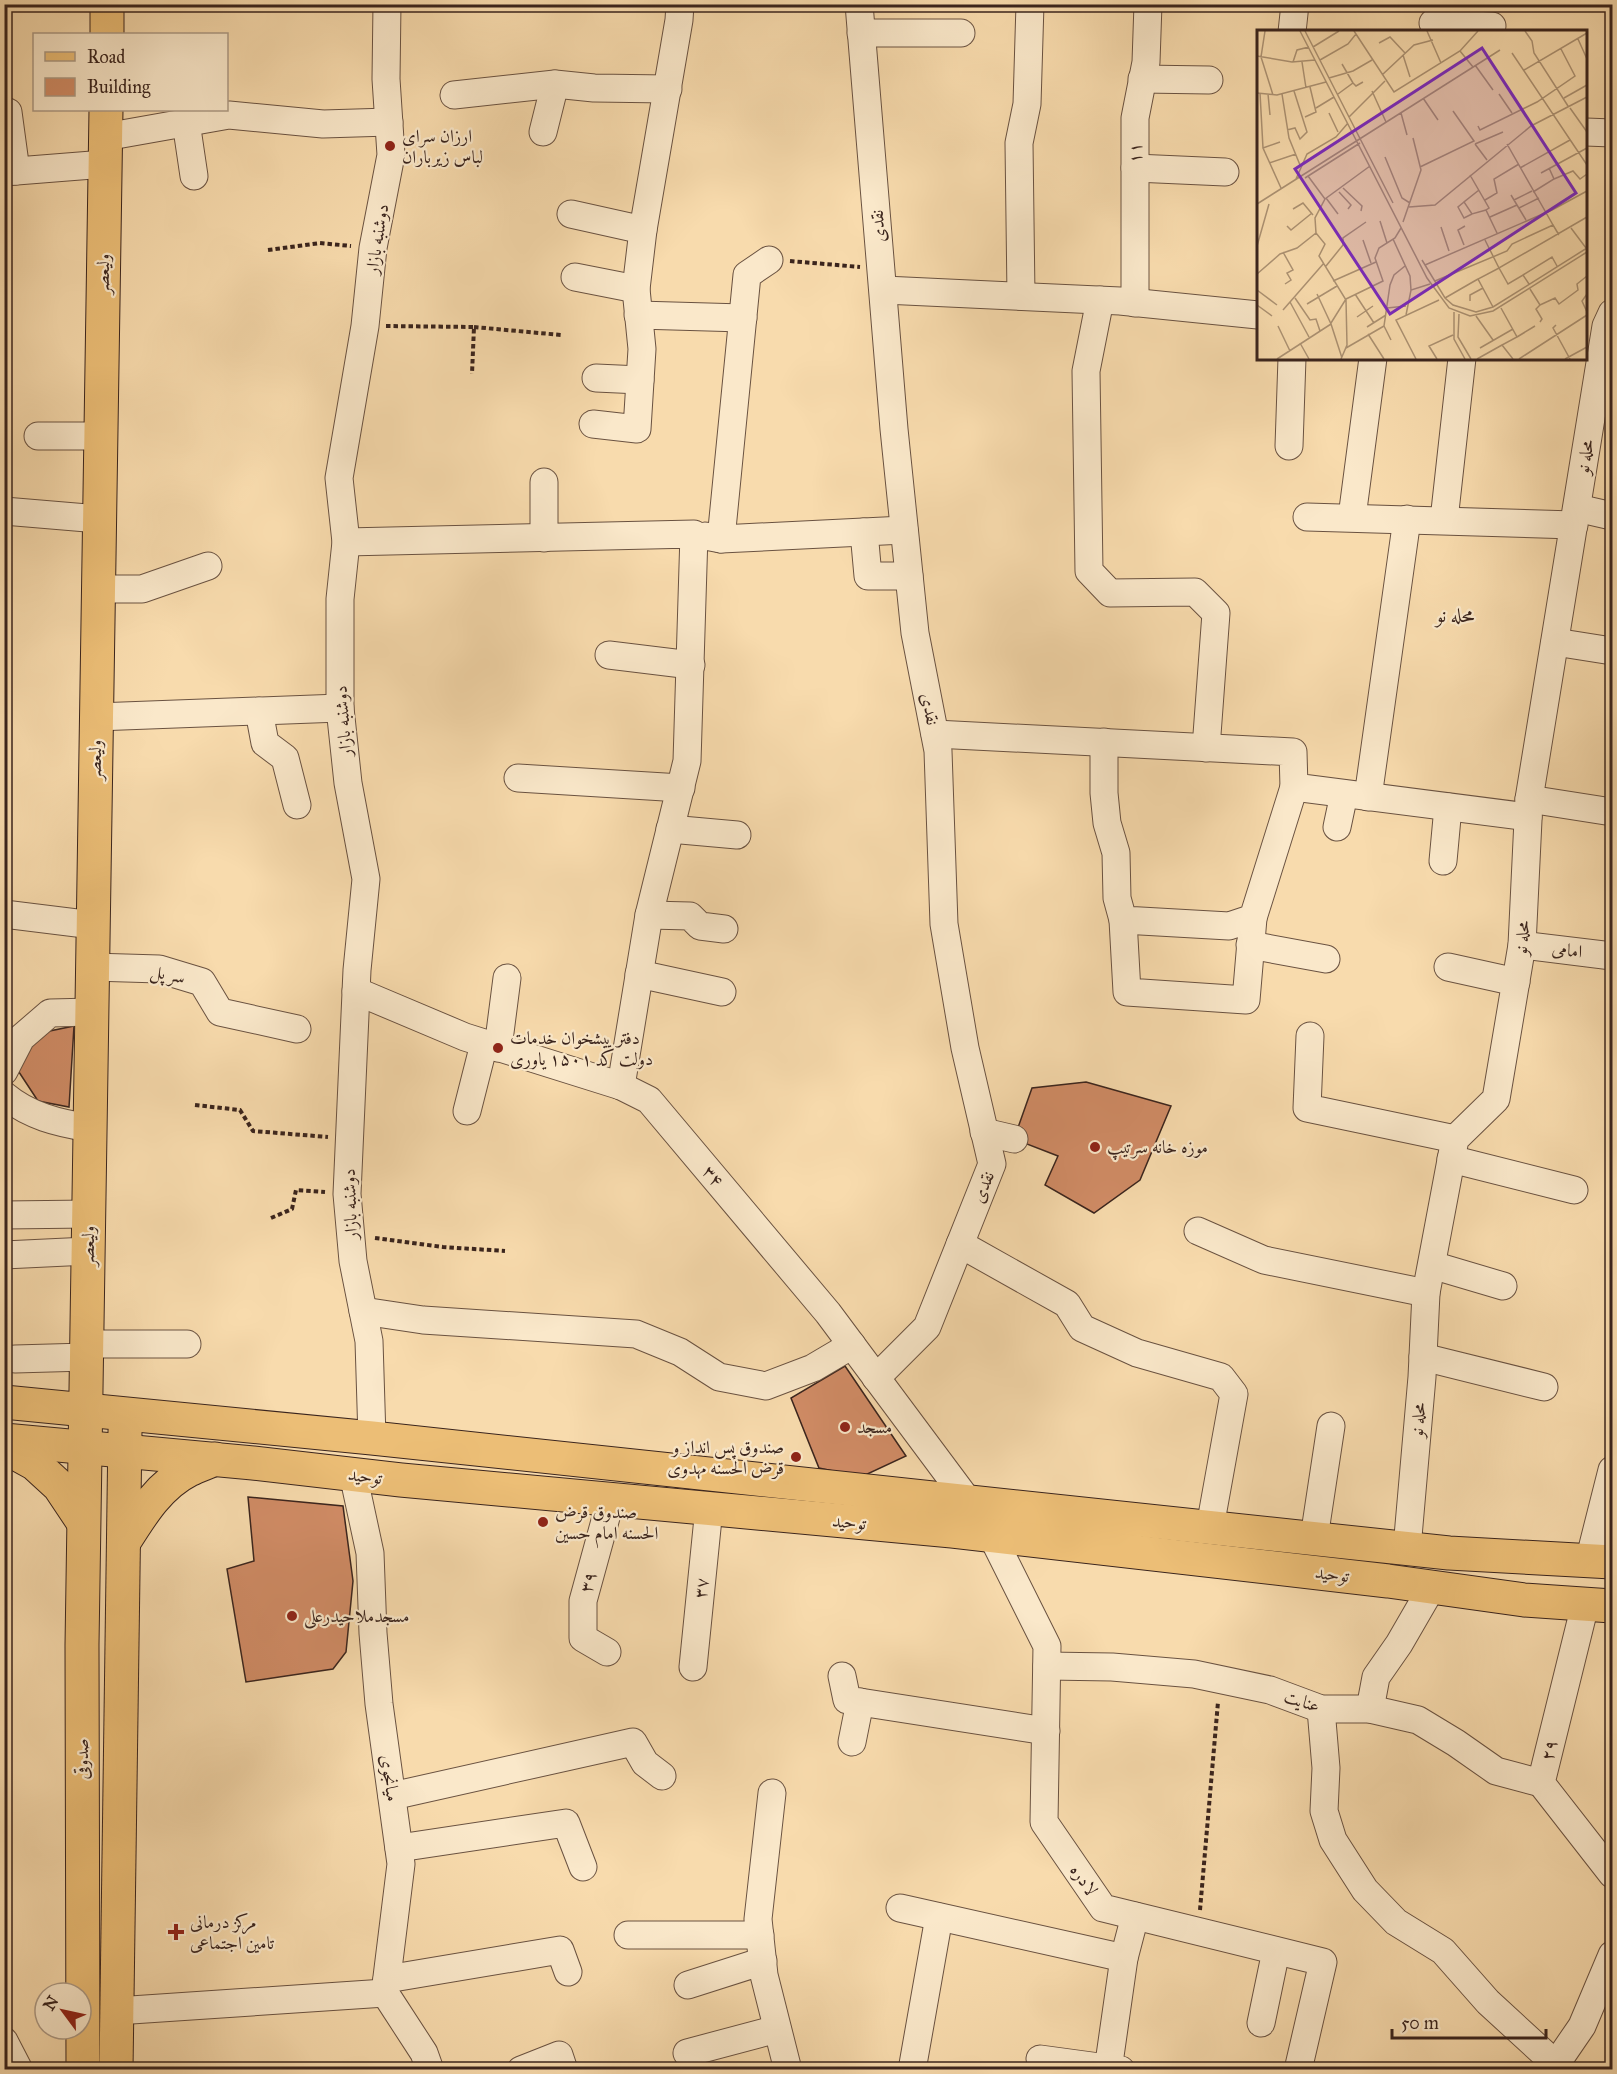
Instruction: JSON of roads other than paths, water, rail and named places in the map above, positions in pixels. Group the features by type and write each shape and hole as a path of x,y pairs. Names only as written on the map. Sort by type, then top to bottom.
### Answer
{"main road":[{"path":"107,4 107,33"},
{"name":"ولیعصر","path":"84,1448 105,137"},
{"name":"توحید","path":"4,1402 372,1438 1449,1553 1601,1562"},
{"path":"116,2070 125,1414"},
{"name":"توحید","path":"4,1440 992,1536 1134,1551 1524,1600 1599,1606"},
{"path":"4,1447 35,1464 59,1485 83,1522"},
{"name":"صدوقی","path":"83,2070 84,1448"},
{"path":"123,1542 142,1513 166,1486 188,1470 215,1460"},
{"path":"1134,1551 1138,1520"},
{"path":"82,1690 121,1692"}],"street":[{"name":"دوشنبه بازار","path":"372,1438 369,1341 353,1261 347,1194 356,991 366,879 348,783 340,708 340,599 346,542 339,478 365,326 373,248 391,154 386,79 387,4"},
{"path":"592,424 637,429 642,349 637,302 643,230 668,89 680,4"},
{"name":"نقدی","path":"859,4 904,530 915,633 938,751 944,924 965,1048 992,1164 927,1327 876,1378"},
{"path":"1021,296 1019,143 1027,104 1030,4"},
{"name":"۱۱","path":"1135,303 1135,118 1146,62 1148,4"},
{"path":"1292,30 1295,4"},
{"path":"1433,20 1492,26"},
{"path":"861,33 961,33"},
{"path":"1142,79 1209,80"},
{"path":"454,94 555,84 594,88 668,89"},
{"path":"543,132 555,84"},
{"path":"8,112 10,172 105,137 202,117 229,115 323,124 389,122"},
{"path":"194,176 202,117"},
{"path":"1587,132 1612,133"},
{"path":"1135,168 1225,172"},
{"path":"572,214 643,230"},
{"path":"721,539 747,275 770,260"},
{"path":"574,277 637,302 742,318"},
{"path":"883,280 1021,296 1100,300 1257,315"},
{"path":"1100,300 1086,371 1089,572 1110,593 1195,592 1216,614 1206,747"},
{"name":"محله نو","path":"1407,1548 1426,1293 1453,1149 1496,1099 1522,945 1529,808 1604,323"},
{"path":"1289,446 1292,360"},
{"path":"1352,517 1373,360"},
{"path":"1444,520 1462,360"},
{"path":"596,378 640,380"},
{"path":"38,436 100,436"},
{"path":"544,482 544,537"},
{"path":"4,511 99,519"},
{"path":"1307,517 1444,520 1612,516"},
{"path":"1337,827 1356,795 1407,519"},
{"path":"346,542 694,534 721,539 904,530"},
{"path":"864,532 868,576 909,576"},
{"path":"621,1086 649,915 687,761 694,534"},
{"path":"98,589 141,589 208,566"},
{"path":"1555,642 1612,651"},
{"path":"609,655 691,664"},
{"path":"96,717 340,708"},
{"path":"259,711 265,743 285,758 297,805"},
{"path":"935,734 1104,742 1206,747 1293,752 1294,787 1253,918 1246,1000 1127,992 1123,920 1117,898 1116,853 1107,823 1104,793 1104,742"},
{"path":"518,778 681,788"},
{"path":"1294,787 1448,807 1612,812"},
{"path":"1443,861 1448,807"},
{"path":"670,829 736,836"},
{"path":"4,914 93,925"},
{"path":"649,915 690,916 700,927 724,929"},
{"path":"1123,920 1229,926 1253,918"},
{"path":"1250,945 1326,959"},
{"name":"امامی","path":"1522,945 1612,956"},
{"name":"سر پل","path":"92,967 159,969 202,982 220,1012 297,1029"},
{"path":"1448,967 1516,982"},
{"path":"639,974 722,992"},
{"path":"467,1111 491,1046 507,978"},
{"name":"۳۴","path":"356,991 491,1046 621,1086 649,1100 828,1313 968,1502"},
{"path":"4,1071 21,1038 50,1013 92,1012"},
{"path":"1310,1036 1307,1108 1453,1149 1574,1190"},
{"path":"4,1095 18,1107 57,1123 90,1128"},
{"path":"984,1132 1014,1139"},
{"path":"4,1215 88,1214"},
{"path":"1198,1231 1264,1260 1426,1293"},
{"path":"960,1244 1068,1304 1082,1328 1137,1353 1221,1377 1234,1394 1210,1527"},
{"path":"4,1255 88,1251"},
{"path":"1432,1264 1503,1286"},
{"path":"363,1311 423,1320 636,1334 680,1352 719,1377 766,1386 813,1368 852,1345"},
{"path":"15,1359 86,1350 187,1344"},
{"path":"1423,1357 1544,1387"},
{"path":"1314,1538 1331,1426"},
{"path":"1601,1562 1612,1470"},
{"name":"میانجوی","path":"353,1474 370,1553 379,1704 401,1863 386,1986"},
{"name":"۳۹","path":"607,1652 583,1638 583,1601 611,1499"},
{"name":"۳۷","path":"693,1667 709,1508"},
{"name":"لادره","path":"992,1536 1047,1646 1044,1822 1103,1908 1323,1962 1298,2070"},
{"path":"1370,1709 1376,1677 1400,1644 1432,1587"},
{"name":"۲۹","path":"1599,1606 1541,1783 1612,1874"},
{"name":"عنایت","path":"1047,1666 1113,1667 1194,1674 1270,1690 1321,1709 1370,1709 1418,1720 1496,1771 1541,1783"},
{"path":"842,1676 847,1700 1046,1731"},
{"path":"852,1742 860,1702"},
{"path":"1321,1709 1326,1768 1324,1811 1333,1840 1365,1890 1396,1922 1443,1951 1488,2002 1559,2067 1582,2026 1612,1955"},
{"path":"392,1796 633,1742 645,1763 662,1776"},
{"path":"772,1793 758,1919 764,1975 788,2070"},
{"path":"399,1848 566,1823 583,1867"},
{"path":"900,1908 1124,1958"},
{"path":"1040,2059 1112,2069 1124,1958 1135,1916"},
{"path":"912,2070 939,1917"},
{"path":"628,1935 761,1948"},
{"path":"688,1986 761,1948"},
{"path":"116,2011 386,1986 560,1950 568,1972"},
{"path":"1261,2023 1276,1951"},
{"path":"386,1986 424,2053 430,2070"},
{"path":"687,2053 777,2029"},
{"path":"4,2041 19,2070"},
{"path":"521,2070 559,2055 564,2070"}],"place":[{"name":"ارزان سرای لباس زیرباران","path":"390,146"},
{"name":"دفتر پیشخوان خدمات دولت کد ۱۵۰۱ یاوری","path":"498,1048"},
{"name":"موزه خانه سرتیپ","path":"1095,1147"},
{"name":"مسجد","path":"845,1427"},
{"name":"صندوق پس انداز و قرض الحسنه مهدوی","path":"796,1457"},
{"name":"صندوق قرض الحسنه امام حسین","path":"543,1522"},
{"name":"مسجدملاحیدرعلی","path":"292,1616"},
{"name":"مرکز درمانی تامین اجتماعی","path":"176,1932"}],"district":[{"name":"محله نو","path":"1455,615"}]}
